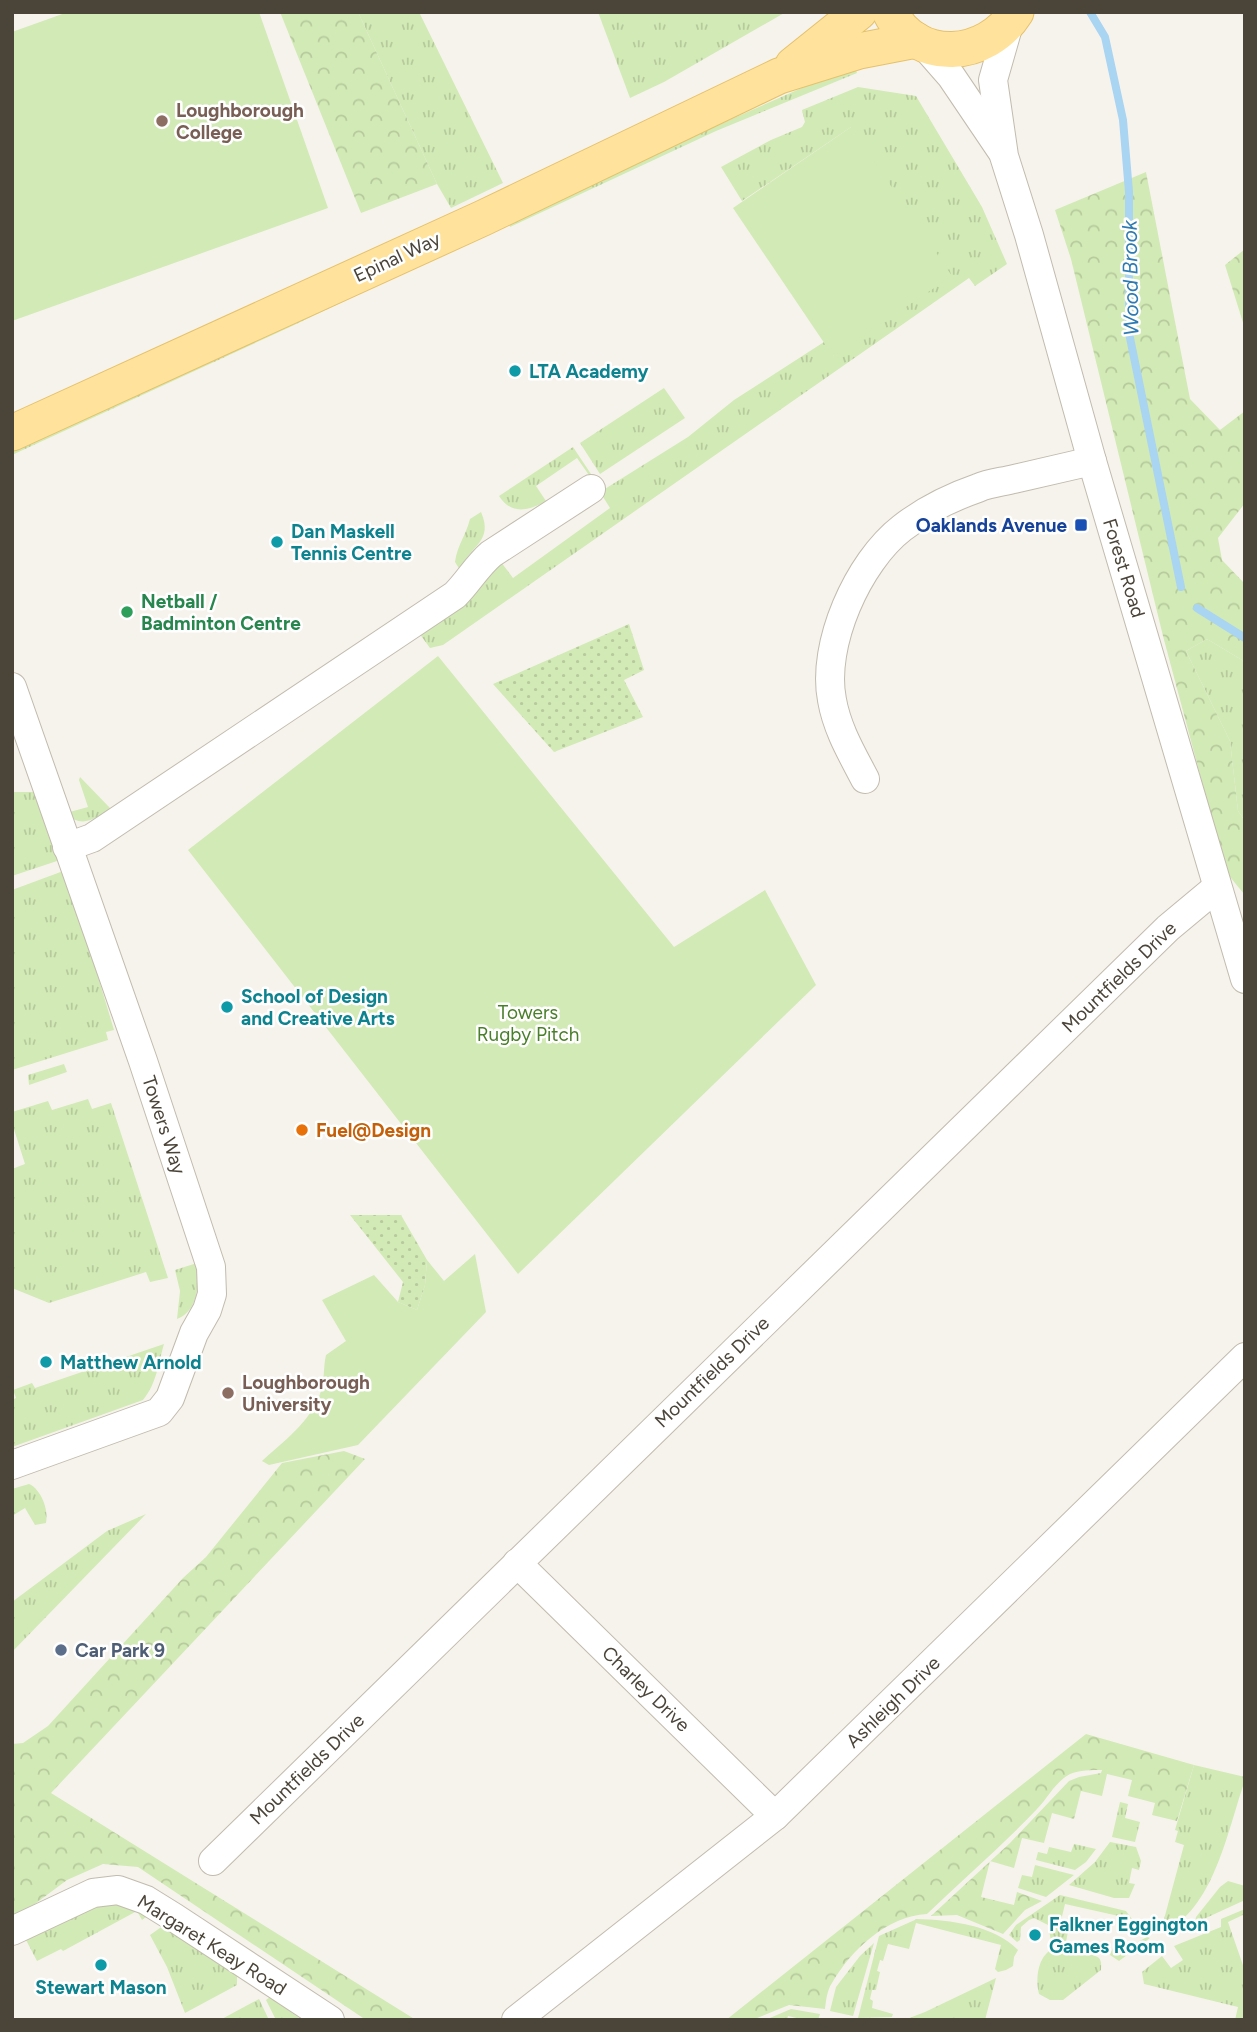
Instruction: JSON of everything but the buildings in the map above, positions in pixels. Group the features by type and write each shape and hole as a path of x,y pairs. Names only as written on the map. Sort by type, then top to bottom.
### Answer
{"main road":[{"name":"Epinal Way","path":"779,76 859,12"},
{"path":"890,12 896,24 920,42"},
{"name":"Epinal Way","path":"12,433 471,223 779,76 859,51 920,42 946,50 967,49 992,39 1013,18"}],"street":[{"name":"Forest Road","path":"1013,18 993,80 1004,156 1030,235 1093,461 1228,901 1245,979"},
{"name":"Forest Road","path":"920,42 951,76 1004,156"},
{"path":"864,779 842,735 831,699 831,662 841,621 850,599 879,552 901,528 939,505 979,487 1093,461"},
{"path":"67,847 92,838 455,595 465,586 480,563 491,554 591,489"},
{"name":"Towers Way","path":"12,687 143,1061 211,1266 212,1294 170,1398 159,1412 12,1465"},
{"name":"Mountfields Drive","path":"212,1861 1168,928 1228,901"},
{"name":"Ashleigh Drive","path":"516,2020 775,1816 1245,1357"},
{"name":"Charley Drive","path":"517,1563 775,1816"},
{"name":"Margaret Keay Road","path":"12,1931 93,1892 118,1891 146,1900 176,1918 330,2020"}],"green space":[{"name":"Loughborough College","path":"68,12 259,12 328,208 12,321 12,32"},
{"path":"280,12 358,12 437,184 361,213"},
{"path":"358,12 419,12 503,183 451,208 437,184"},
{"path":"598,12 786,12 664,82 630,98"},
{"path":"854,65 857,73 716,131 510,227 507,218"},
{"path":"858,87 916,96 982,207 1007,264 975,286 969,278 443,645 430,648 419,633 501,562 513,578 610,508 600,492 688,437 734,400 824,342 834,356 851,127 742,201 721,167 802,127 805,122 802,110"},
{"path":"851,127 952,276 833,356 733,208"},
{"path":"1146,172 1190,399 1220,430 1245,411 1245,503 1218,538 1222,560 1245,584 1245,665 1242,660 1207,639 1186,651 1230,741 1238,811 1245,821 1244,894 1226,872 1163,636 1071,259 1055,210"},
{"path":"487,233 290,327 12,455 12,446"},
{"path":"1245,249 1245,329 1225,265"},
{"path":"664,388 685,418 600,474 580,443"},
{"path":"573,447 593,477 591,478 577,458 536,486 546,501 540,504 527,509 515,509 499,496"},
{"path":"481,512 485,530 483,537 460,570 455,562 458,551 470,519"},
{"path":"629,624 644,670 624,680 643,717 554,752 493,684"},
{"path":"1207,639 1242,660 1245,665 1245,821 1238,811 1230,741 1186,651"},
{"name":"Towers Rugby Pitch","path":"438,656 674,947 765,890 816,985 518,1274 188,850"},
{"path":"80,777 111,809 88,821 77,821 66,813 88,807"},
{"path":"12,792 37,792 60,860 12,876"},
{"path":"66,870 114,1030 106,1032 108,1040 12,1070 12,890"},
{"path":"64,1064 67,1072 29,1085 28,1075"},
{"path":"88,1099 92,1109 111,1103 168,1278 150,1282 146,1272 49,1303 12,1288 12,1169 25,1164 12,1123 12,1112 48,1101 52,1110"},
{"path":"350,1215 401,1215 427,1260 425,1285 417,1310 398,1302 403,1282"},
{"path":"475,1254 486,1312 358,1445 269,1465 262,1461 296,1430 310,1413 322,1389 326,1355 346,1341 322,1300 374,1275 398,1302 417,1310 425,1285 427,1260 444,1281"},
{"path":"197,1263 196,1296 189,1310 177,1319 180,1291 175,1270"},
{"path":"164,1344 154,1380 143,1400 12,1447 12,1400 16,1398 13,1390 32,1383 35,1388"},
{"path":"344,1451 365,1459 51,1793 416,2020 366,2020 138,1867 103,1864 67,1880 12,1921 12,1744 23,1743 48,1726 183,1578 206,1557 282,1463"},
{"path":"29,1484 43,1500 46,1523 35,1525 25,1508 12,1516 12,1489"},
{"path":"146,1514 12,1652 12,1602 107,1531"},
{"path":"1086,1734 1194,1765 1177,1821 1152,1815 1155,1803 1128,1796 1132,1780 1107,1774 1102,1796 1081,1791 1074,1819 1052,1813 1044,1843 1022,1838 1014,1868 990,1861 1069,1781 1101,1773 1102,1770 1086,1770 1065,1777 1024,1823 927,1914 898,1921 884,1928 860,1947 829,1989 825,2009 789,2005 752,2020 726,2020"},
{"path":"1194,1765 1245,1777 1245,1780 1211,1880 1201,1898 1174,1926 1163,1923 1184,1845 1175,1842 1178,1831 1175,1830"},
{"path":"1120,1802 1128,1804 1125,1818 1140,1822 1135,1842 1112,1837"},
{"path":"1110,1842 1136,1847 1141,1861 1139,1870 1132,1868 1129,1883 1135,1884 1129,1898 1114,1898 1069,1885 1095,1862"},
{"path":"1074,1844 1096,1849 1086,1862 1075,1870 1036,1860 1038,1852 1047,1854 1049,1847 1071,1852"},
{"path":"990,1862 981,1897 1014,1905 1017,1892 1042,1901 1025,1910 1003,1934 957,1915 931,1916"},
{"path":"1035,1865 1074,1875 1046,1897 1018,1888 1022,1875 1032,1877"},
{"path":"1228,1881 1245,1886 1245,1900 1195,1923 1196,1917"},
{"path":"1060,1895 1126,1911 1132,1919 1065,1904 1059,1929 1068,1931 1066,1942 1051,1941 1048,1925 1034,1918 1021,1927 1020,1940 1017,1942 1009,1935 1016,1925"},
{"path":"112,1901 150,1914 142,1920 137,1911 63,1951 61,1949 37,1961 26,1940 95,1904"},
{"path":"1245,1909 1245,1914 1228,1922 1245,1971 1245,2020 1235,2020 1238,2007 1144,1984 1142,1972 1162,1956 1171,1968 1183,1960 1174,1946 1221,1927 1221,1919"},
{"path":"917,1919 957,1923 997,1935 1018,1950 1013,1966 998,1972 995,1969 1001,1945 916,1923 909,1949 888,1944 877,1971 880,1972 876,1990 872,1990 872,2008 893,2014 892,2017 858,2018 879,1936"},
{"path":"167,1923 237,1972 237,1985 185,2013 167,1967 150,1935"},
{"path":"1150,1938 1119,1961 1110,1955 1115,1942 1132,1945"},
{"path":"874,1943 853,2016 830,2011 836,1987"},
{"path":"1058,1946 1096,1956 1101,1961 1101,1970 1063,2000 1050,2000 1039,1994 1038,1973 1046,1954"},
{"path":"996,1978 985,2020 904,2020 925,2012"},
{"path":"270,1997 302,2020 276,2020 266,2000"},
{"path":"259,1999 269,2020 220,2020"},
{"path":"791,2009 820,2014 818,2020 788,2016 787,2020 765,2020"}],"waterway":[{"name":"Wood Brook","path":"1090,12 1105,37 1123,120 1129,192 1129,333 1181,587"},
{"name":"Wood Brook","path":"1197,608 1245,638"}],"place":[{"name":"Loughborough College","path":"162,121"},
{"name":"LTA Academy","path":"515,371"},
{"name":"Oaklands Avenue","path":"1081,525"},
{"name":"Dan Maskell Tennis Centre","path":"277,542"},
{"name":"Netball / Badminton Centre","path":"127,612"},
{"name":"School of Design and Creative Arts","path":"227,1007"},
{"name":"Fuel@Design","path":"302,1130"},
{"name":"Matthew Arnold","path":"46,1362"},
{"name":"Loughborough University","path":"228,1393"},
{"name":"Car Park 9","path":"61,1650"},
{"name":"Falkner Eggington Games Room","path":"1035,1935"},
{"name":"Stewart Mason","path":"101,1965"}]}
